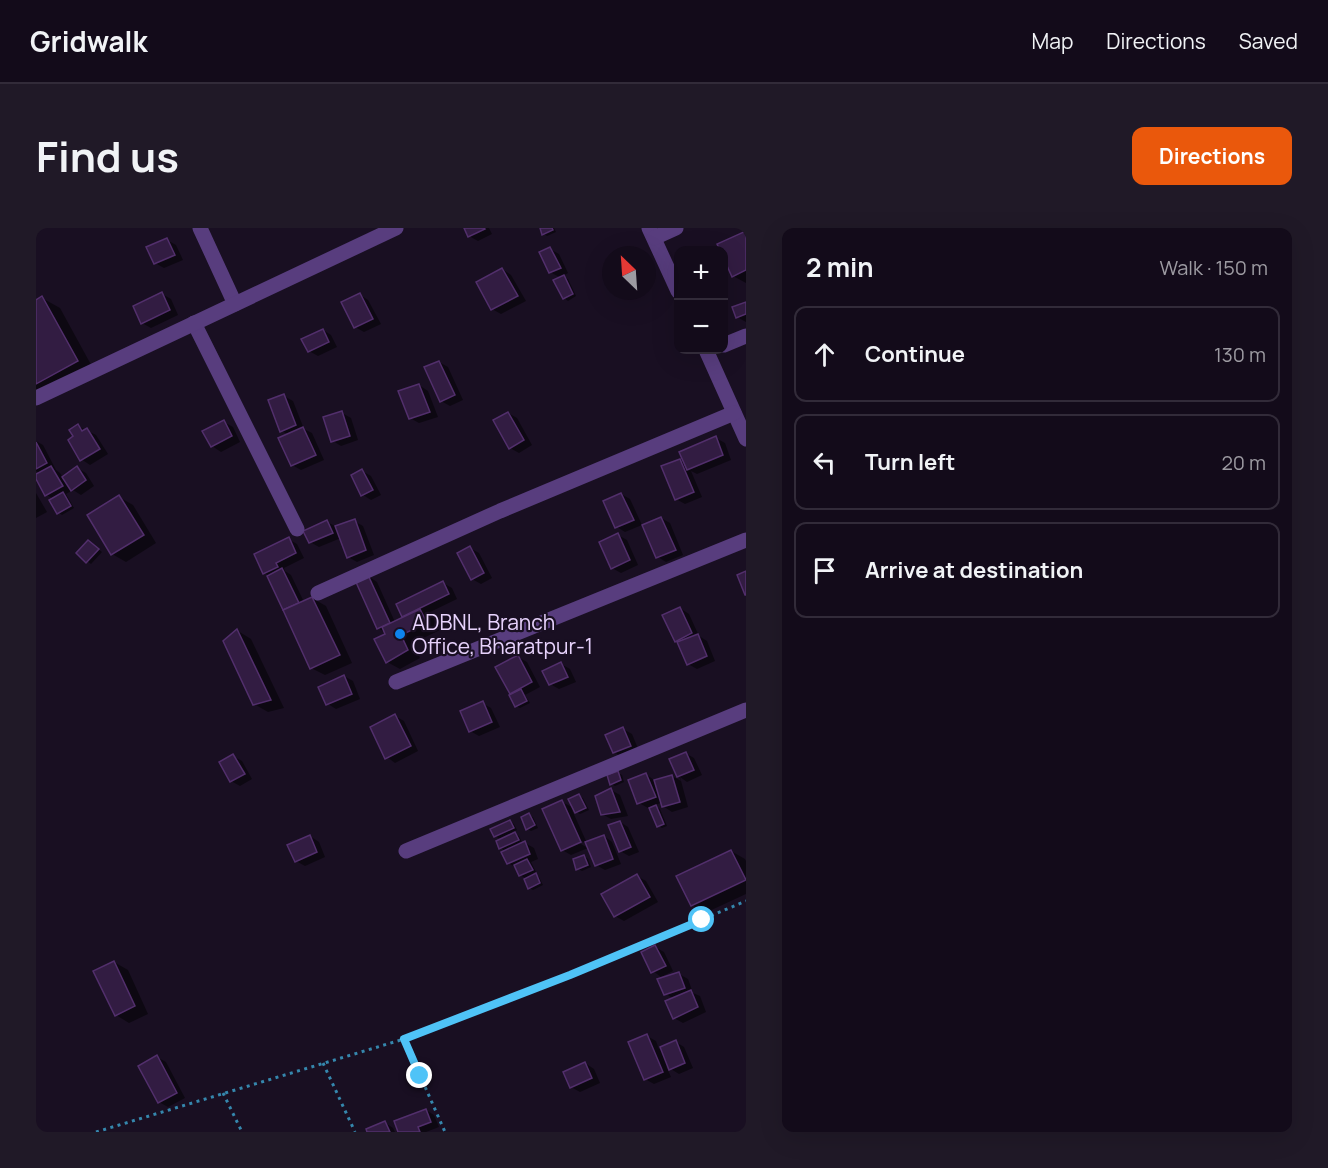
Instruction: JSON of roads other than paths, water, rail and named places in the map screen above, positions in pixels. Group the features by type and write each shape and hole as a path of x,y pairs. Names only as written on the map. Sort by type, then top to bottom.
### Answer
{"street":[{"path":"200,228 235,304"},
{"path":"674,282 651,233 676,228"},
{"path":"36,398 391,229"},
{"path":"194,323 297,529"},
{"path":"728,343 746,336"},
{"path":"710,354 746,439"},
{"path":"318,592 500,511 734,413"},
{"path":"396,682 746,540"},
{"path":"406,851 746,710"}],"place":[{"name":"ADBNL, Branch Office, Bharatpur-1","path":"400,634"}]}
